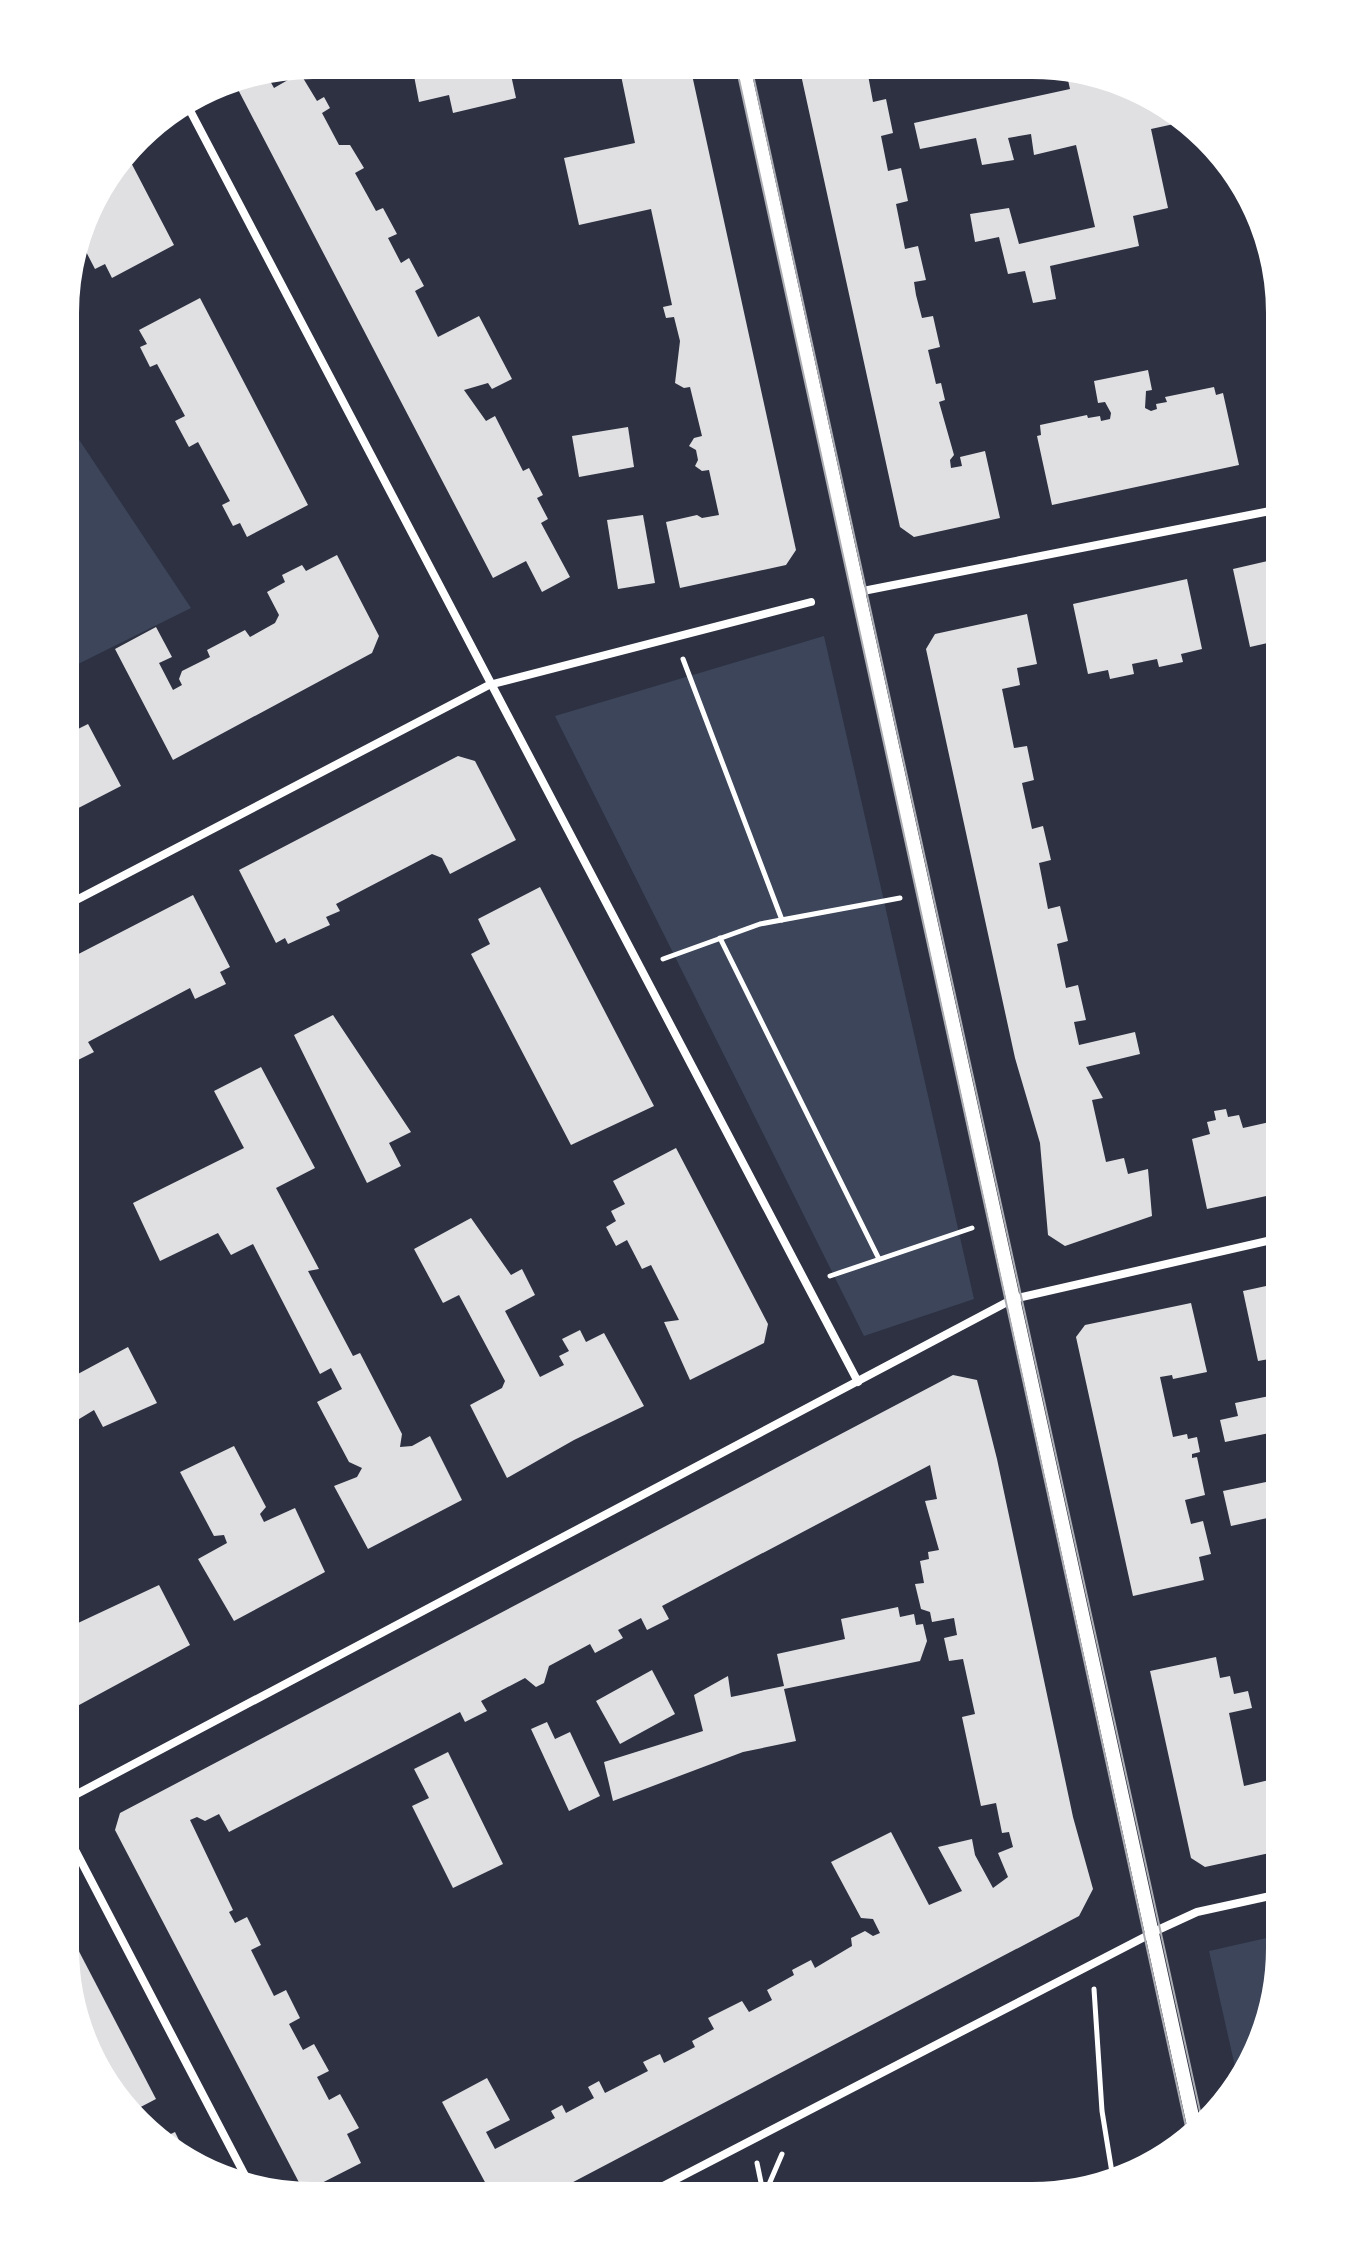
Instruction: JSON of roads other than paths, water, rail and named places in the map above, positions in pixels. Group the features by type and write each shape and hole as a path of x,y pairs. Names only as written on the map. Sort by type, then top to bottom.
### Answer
{"street":[{"path":"745,74 1194,2123"},
{"path":"189,109 489,685 858,1382"},
{"path":"858,592 1271,511"},
{"path":"74,901 489,685 811,602"},
{"path":"74,1796 1013,1299 1270,1240"},
{"path":"74,1848 246,2177"},
{"path":"661,2187 1152,1933 1197,1912 1270,1896"}],"tram line":[{"path":"738,74 1187,2130"},
{"path":"753,74 1201,2117"}]}
